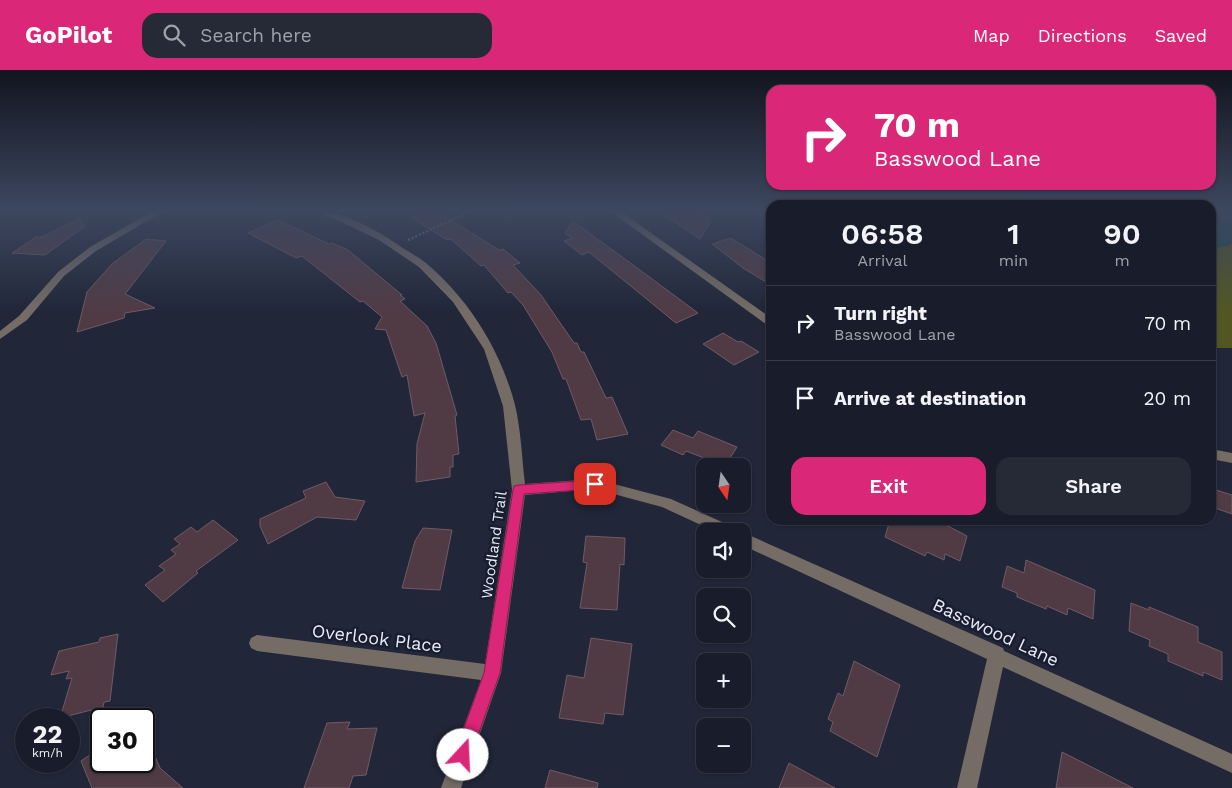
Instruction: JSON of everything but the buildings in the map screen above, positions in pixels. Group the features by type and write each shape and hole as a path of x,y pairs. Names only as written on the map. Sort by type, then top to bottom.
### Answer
{"street":[{"path":"0,336 23,318 61,274 101,245"},
{"path":"660,245 766,319"},
{"name":"Woodland Trail","path":"394,246 422,265 457,300 489,349 509,406 519,490 492,673 451,788"},
{"path":"1216,455 1232,458"},
{"path":"519,490 595,484 666,503 710,523"},
{"name":"Basswood Lane","path":"751,542 1232,764"},
{"name":"Overlook Place","path":"257,643 492,673"},
{"path":"967,788 997,654"}],"green space":[{"path":"1232,245 1232,348 1216,348 1216,248"}],"shaded area":[{"path":"1216,245 1229,245 1216,248"}],"route":[{"path":"463,755 492,673 519,490 595,484"}]}
